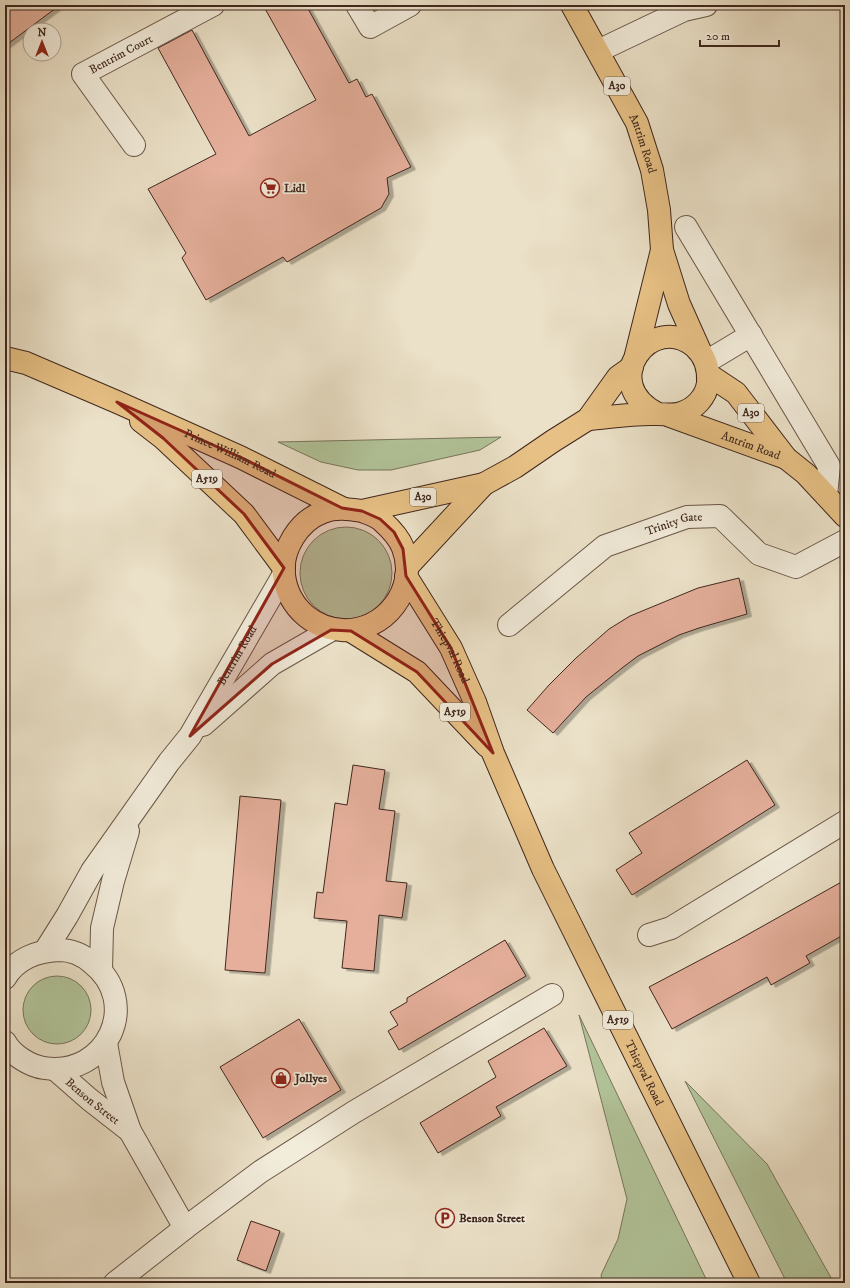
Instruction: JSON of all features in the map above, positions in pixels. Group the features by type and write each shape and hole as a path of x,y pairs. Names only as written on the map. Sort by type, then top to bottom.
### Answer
{"main road":[{"name":"Antrim Road","path":"572,5 637,123 652,170 659,210 662,250 679,304 705,363 736,393 786,458 806,474 845,516"},
{"name":"Antrim Road","path":"634,361 662,250"},
{"name":"A30","path":"352,510 484,484 515,467 553,440 588,419 618,377 634,361 644,346 655,340 666,337 679,338 690,343 705,363 707,388 701,400 692,408 682,413 588,419"},
{"name":"Prince William Road","path":"5,358 26,364 117,402 240,457 352,510"},
{"name":"A30","path":"634,361 630,378 633,390 639,401 647,409 664,415"},
{"name":"Prince William Road","path":"117,402 163,438 244,514 284,571"},
{"name":"Antrim Road","path":"664,415 786,458"},
{"name":"A30","path":"406,571 484,484"},
{"name":"A519","path":"352,510 380,519 394,532 403,549 406,571 405,585 398,602 386,616 370,626 341,630 313,622 298,609 288,593 284,571 285,554 293,537 306,522 323,512 352,510"},
{"name":"Thiepval Road","path":"406,571 451,648 475,702 493,753 543,869 748,1283"},
{"name":"Thiepval Road","path":"341,630 417,672 493,753"}],"street":[{"name":"Bentrim Court","path":"134,144 83,74 213,5"},
{"path":"357,5 370,27 410,5"},
{"path":"598,51 684,10 706,5"},
{"path":"686,227 829,466 826,495"},
{"path":"705,363 751,335"},
{"name":"Trinity Gate","path":"509,625 604,546 687,517 720,516 759,554 796,567 845,541"},
{"name":"Bentrim Road","path":"45,951 67,916 92,871 190,736 284,571"},
{"name":"Bentrim Road","path":"190,736 272,664 341,630"},
{"name":"Bentrim Road","path":"101,970 102,928 113,881 134,813"},
{"path":"649,935 671,928 845,822"},
{"path":"5,978 10,971 25,958 45,951 66,950 85,957 101,970 110,983 115,999 116,1014 113,1029 106,1043 96,1054 84,1063 70,1068 56,1070 37,1067 20,1058 5,1042"},
{"path":"115,1283 260,1172 347,1116 552,995"},
{"name":"Benson Street","path":"106,1043 113,1082 130,1131 185,1228"},
{"name":"Benson Street","path":"56,1070 89,1099 130,1131"}],"highlighted area":[{"path":"117,402 240,457 342,508 362,511 380,519 394,532 403,549 406,576 451,648 493,753 417,672 351,631 331,630 272,664 190,736 284,568 244,514 163,438"}],"green space":[{"path":"501,437 480,450 391,470 358,470 321,462 278,442"},
{"path":"346,527 364,530 379,540 389,555 392,573 389,591 379,606 364,616 346,619 328,616 313,606 303,591 300,573 303,555 313,540 328,530"},
{"path":"57,976 70,979 81,986 88,997 91,1010 88,1023 81,1034 70,1041 57,1044 44,1041 33,1034 26,1023 23,1010 26,997 33,986 44,979"},
{"path":"579,1015 708,1283 603,1283 601,1275 618,1239 627,1199"},
{"path":"685,1081 767,1164 834,1283 787,1283"}],"building":[{"path":"5,5 60,5 37,22 22,22 22,33 5,46"},
{"name":"Lidl","path":"263,5 306,5 349,83 357,79 366,97 372,94 411,167 387,178 389,194 381,208 287,262 283,257 206,300 182,258 186,253 148,189 216,154 158,48 192,30 249,136 316,100"},
{"path":"739,578 747,614 679,635 638,656 586,697 553,733 527,710 576,658 609,629 630,616 698,588"},
{"path":"747,760 775,805 632,895 616,870 642,853 629,833"},
{"path":"353,765 385,770 379,809 395,811 386,881 407,883 402,918 379,915 374,971 342,968 347,921 314,918 317,892 323,893 335,803 347,805"},
{"path":"240,796 281,800 265,973 225,970"},
{"path":"845,880 845,934 806,956 810,963 771,985 767,977 672,1029 649,987 738,940"},
{"path":"505,940 526,976 399,1050 388,1031 398,1025 390,1012 407,1002 407,998"},
{"name":"Jollyes","path":"299,1019 341,1090 263,1138 220,1067"},
{"path":"544,1028 567,1066 496,1107 501,1116 438,1153 420,1123 496,1077 488,1061"},
{"path":"251,1221 280,1231 266,1271 237,1260"}],"place":[{"name":"Lidl","path":"270,188"},
{"name":"Jollyes","path":"281,1078"},
{"name":"Benson Street","path":"445,1218"}]}
